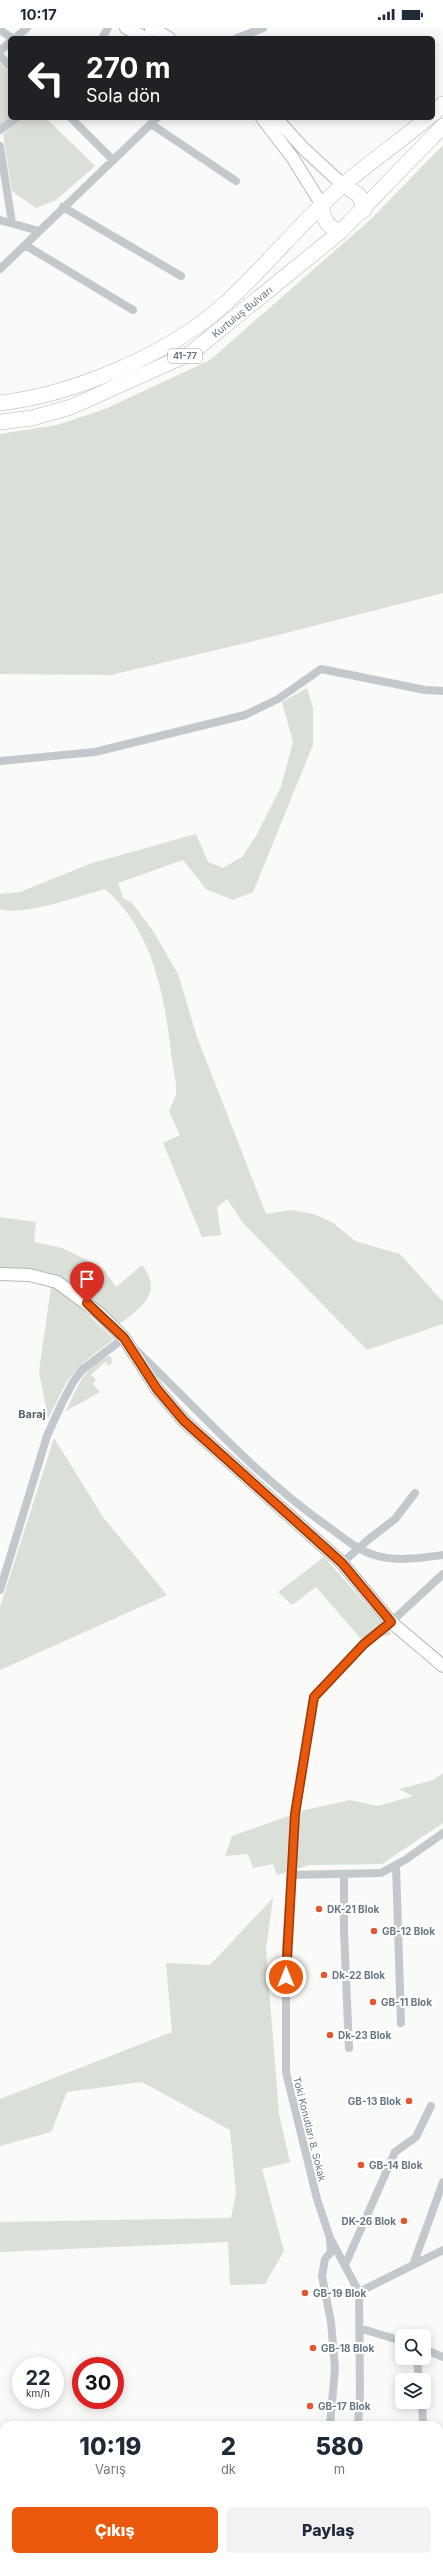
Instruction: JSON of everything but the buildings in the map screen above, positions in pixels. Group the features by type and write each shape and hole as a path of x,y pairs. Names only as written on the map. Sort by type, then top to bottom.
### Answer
{"highway":[{"path":"435,112 443,104"},
{"path":"425,120 342,186 322,206 325,220 329,226 340,232 364,210 443,126"},
{"path":"342,186 359,195 364,210"},
{"name":"Kurtuluş Bulvarı","path":"0,403 62,392 185,336 229,300 322,206"},
{"name":"Kurtuluş Bulvarı","path":"0,422 32,418 71,407 191,353 340,232"}],"street":[{"path":"18,36 28,28"},
{"path":"126,28 142,36"},
{"path":"151,28 165,36"},
{"path":"241,36 263,28"},
{"path":"0,30 9,36"},
{"path":"0,51 8,44"},
{"path":"0,56 8,64"},
{"path":"0,130 13,120"},
{"path":"73,120 112,160"},
{"path":"0,269 112,160 156,120"},
{"path":"264,120 292,157 322,206"},
{"path":"278,120 303,148 342,186"},
{"path":"151,124 236,181"},
{"path":"0,146 12,223"},
{"path":"63,207 181,276"},
{"path":"0,220 39,231"},
{"path":"25,245 133,310"},
{"path":"0,761 95,752 245,715 278,699 321,669 425,690 443,691"},
{"path":"0,1274 29,1276 57,1282 99,1313 264,1474 320,1522 358,1548 374,1555 406,1558 443,1555"},
{"path":"124,1338 157,1389 184,1421 342,1563 391,1622 443,1666"},
{"path":"0,1590 47,1436 62,1403 73,1382 83,1370 124,1338"},
{"path":"342,1563 358,1548 395,1520 415,1493"},
{"name":"Toki Konutları 8. Sokak","path":"358,2421 360,2394 359,2292 330,2238 317,2199 286,2072 286,1945 295,1814 314,1697 364,1644 391,1622 443,1574"},
{"path":"291,1875 381,1873 396,1865 443,1833"},
{"path":"396,1865 401,2023"},
{"path":"344,1875 344,1931 349,2048"},
{"path":"345,2265 394,2152 416,2137 431,2106"},
{"path":"413,2265 443,2182"},
{"path":"330,2238 331,2252 324,2259 322,2276 331,2322 335,2368 330,2421"},
{"path":"359,2292 443,2250"},
{"path":"360,2328 395,2339"},
{"path":"431,2352 443,2357"},
{"path":"422,2409 423,2421"}],"shaded area":[{"path":"0,62 8,71 8,119 0,126"},
{"path":"19,120 48,120 95,166 56,200 36,208 12,191 3,134"},
{"path":"443,145 443,593 266,638 111,675 0,674 0,434 57,425 105,409 210,360 371,219"},
{"path":"307,688 313,708 313,745 253,892 233,900 206,889 183,860 118,883 123,898 132,903 153,931 178,974 197,1037 266,1214 292,1210 313,1214 332,1222 355,1241 400,1254 443,1302 443,1324 367,1350 243,1223 227,1199 217,1207 221,1235 202,1237 163,1143 180,1135 169,1111 176,1094 176,1084 168,1030 159,985 153,963 145,943 134,923 121,905 105,889 37,908 10,911 0,909 0,894 20,892 92,863 196,834 208,862 223,868 242,857 256,836 281,787 293,742 282,702"},
{"path":"0,1217 36,1222 34,1242 62,1248 103,1268 116,1287 142,1265 151,1284 149,1295 142,1306 118,1324 81,1291 60,1278 37,1270 0,1268"},
{"path":"51,1287 66,1294 114,1339 85,1361 67,1381 48,1419 39,1371"},
{"path":"111,1356 112,1363 109,1366 105,1362 91,1375 96,1380 93,1384 100,1392 66,1411 78,1386 89,1370 95,1364"},
{"path":"54,1438 103,1517 167,1595 0,1670 0,1607"},
{"path":"324,1557 390,1631 390,1635 362,1640 316,1587 292,1605 278,1592"},
{"path":"443,1773 443,1823 382,1864 309,1865 277,1875 273,1864 253,1868 248,1854 225,1856 232,1836 305,1810 350,1800 378,1806 413,1796 399,1789 433,1780"},
{"path":"273,1898 266,1949 279,2114 290,2162 262,2169 284,2251 265,2284 230,2285 228,2242 0,2252 0,2222 231,2218 236,2193 230,2130 142,2082 67,2092 51,2132 0,2146 0,2099 172,2032 166,1963 210,1965"}],"place":[{"name":"DK-21 Blok","path":"319,1909"},
{"name":"GB-12 Blok","path":"374,1931"},
{"name":"Dk-22 Blok","path":"324,1975"},
{"name":"GB-11 Blok","path":"373,2002"},
{"name":"Dk-23 Blok","path":"330,2035"},
{"name":"GB-13 Blok","path":"409,2101"},
{"name":"GB-14 Blok","path":"361,2165"},
{"name":"DK-26 Blok","path":"404,2221"},
{"name":"GB-19 Blok","path":"305,2293"},
{"name":"GB-18 Blok","path":"313,2348"},
{"name":"GB-17 Blok","path":"310,2406"}],"district":[{"name":"Baraj","path":"32,1414"}],"route":[{"path":"87,1303 124,1338 157,1389 184,1421 342,1563 357,1583 391,1622 364,1644 314,1697 295,1814 286,1945 286,1977"}]}
